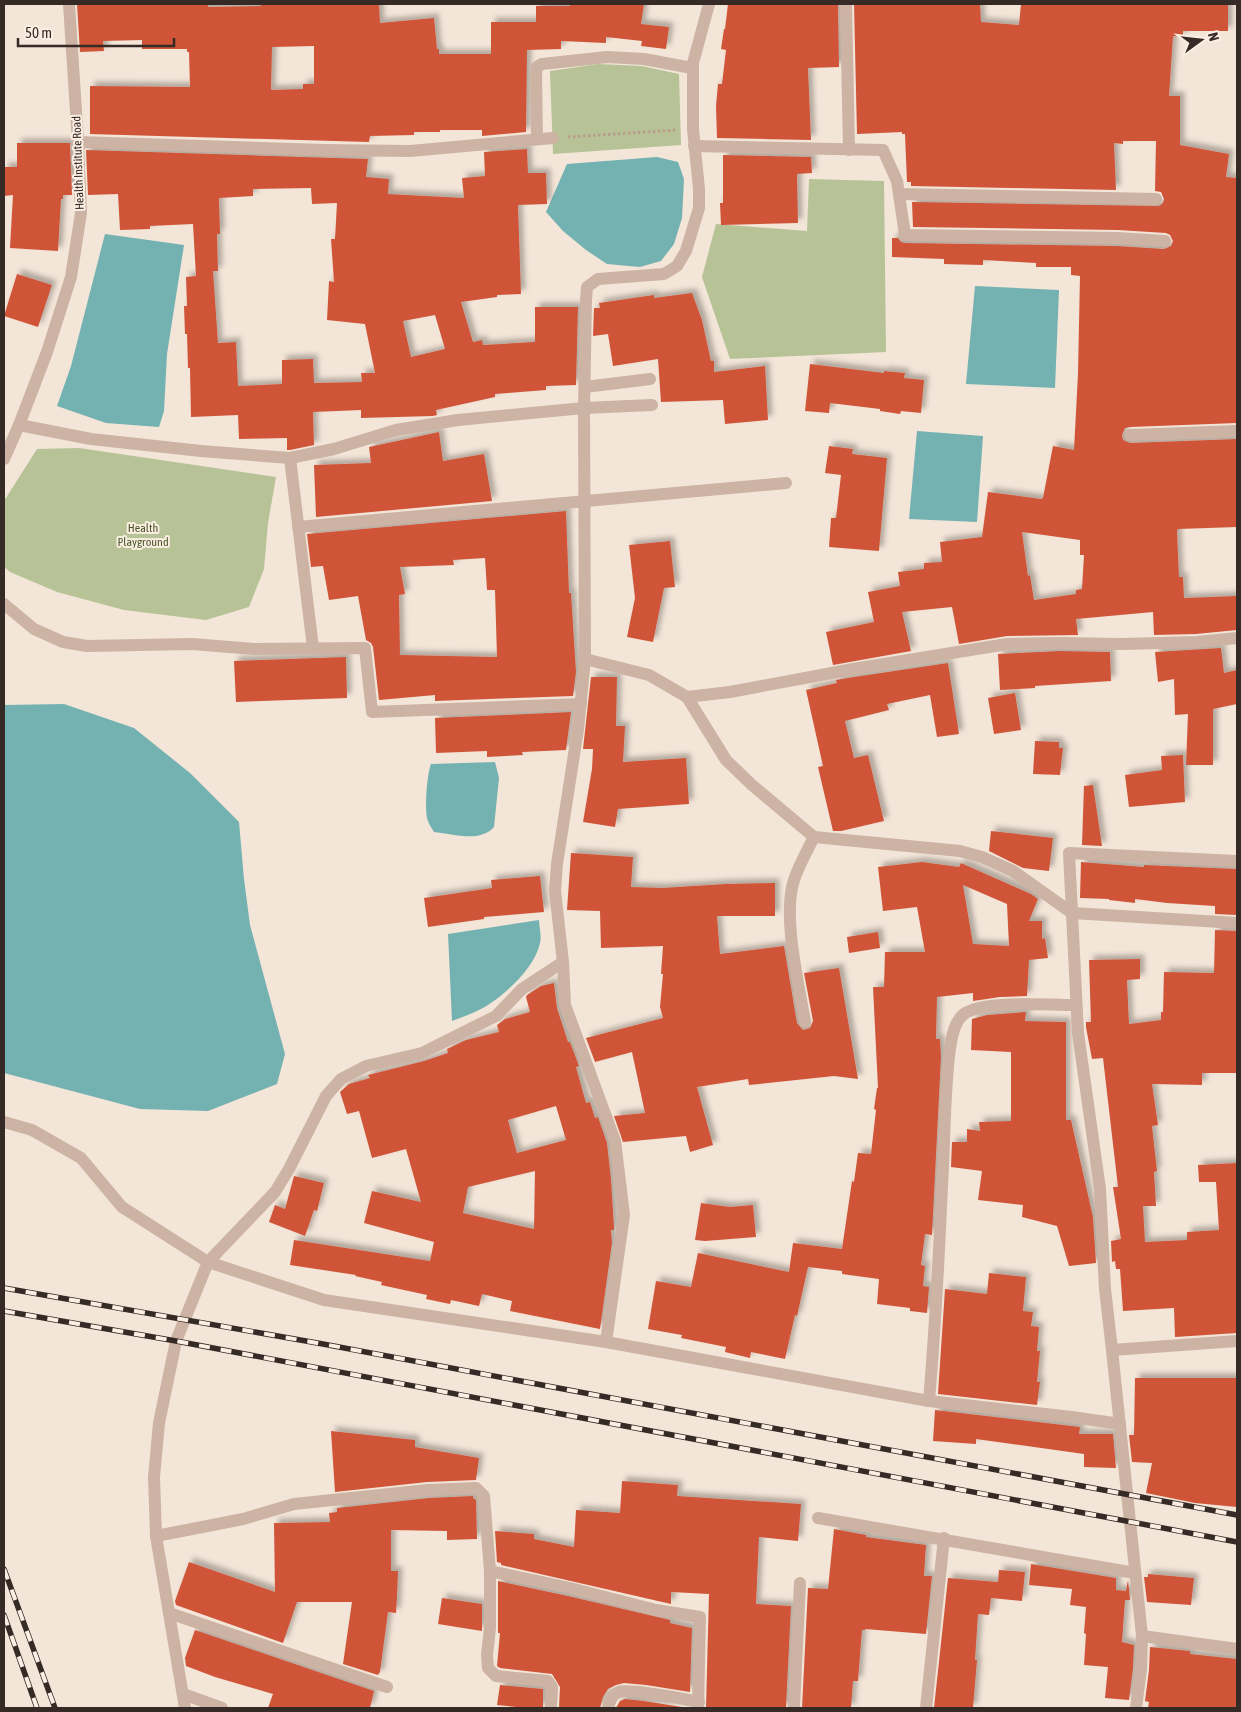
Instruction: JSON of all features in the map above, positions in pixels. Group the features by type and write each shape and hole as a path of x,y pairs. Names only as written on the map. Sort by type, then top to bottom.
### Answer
{"street":[{"name":"Health Institute Road","path":"4,459 19,426 47,352 71,277 81,213 69,4"},
{"path":"606,1342 624,1215 615,1141 565,1005 563,962 555,891 557,864 581,704 585,659 584,408 587,287 598,279 664,274 677,266 686,252 699,208 693,129 692,68 709,4"},
{"path":"846,4 849,150"},
{"path":"537,139 536,74 537,67 542,64 607,57 644,59 692,68"},
{"path":"78,142 313,150 410,151 552,138"},
{"path":"694,146 883,150 897,181 905,235 1117,238 1165,241"},
{"path":"899,194 1156,199"},
{"path":"585,387 650,378"},
{"path":"19,426 91,439 290,458 334,449 396,430 458,420 584,408 652,405"},
{"path":"1130,435 1237,431"},
{"path":"290,458 313,648"},
{"path":"298,526 786,483"},
{"path":"4,604 34,629 63,642 86,646 192,644 254,649 365,648 372,712 581,704"},
{"path":"687,697 730,692 853,669 1007,644 1060,642 1122,644 1197,642 1237,638"},
{"path":"585,659 649,675 687,697 726,760 752,785 814,837 960,851 982,857 1013,871 1072,914 1237,923"},
{"path":"805,1022 791,936 791,906 794,881 814,837"},
{"path":"1136,1708 1141,1669 1142,1636 1105,1289 1100,1189 1078,1033 1069,852 1237,861"},
{"path":"185,1708 156,1536 154,1477 159,1423 176,1341 208,1262 275,1192 289,1169 326,1096 342,1079 366,1066 422,1053 496,1016 522,989 563,962"},
{"path":"929,1401 937,1291 945,1109 950,1048 956,1024 964,1014 977,1008 997,1005 1076,1005"},
{"path":"4,1122 32,1130 81,1158 122,1207 208,1262 324,1300 606,1342 929,1401 1120,1424"},
{"path":"1112,1350 1237,1340"},
{"path":"156,1536 243,1519 294,1504 419,1491 476,1488 484,1496 490,1571 488,1668 496,1676 548,1681 552,1687 551,1708"},
{"path":"818,1518 944,1538 1135,1573"},
{"path":"926,1708 944,1538"},
{"path":"490,1571 570,1588 656,1610 700,1618 698,1705 642,1693 619,1692 612,1697 608,1708"},
{"path":"794,1708 800,1583"},
{"path":"169,1613 387,1687"},
{"path":"1142,1636 1237,1649"},
{"path":"182,1694 222,1708"}],"path":[{"path":"552,138 693,129"}],"green space":[{"path":"598,64 642,66 679,74 681,145 553,154 550,71"},
{"path":"809,179 884,181 886,352 730,359 702,277 716,224 807,231"},
{"name":"Health Playground","path":"79,448 276,477 268,523 264,569 249,607 206,620 124,610 57,592 10,572 4,567 4,501 37,449"}],"water":[{"path":"657,157 678,162 684,179 682,218 674,244 661,261 640,267 607,264 563,231 546,212 567,164"},
{"path":"105,234 184,245 167,354 164,411 159,427 106,423 57,406 71,366"},
{"path":"975,286 1059,290 1055,388 966,384"},
{"path":"917,431 983,436 977,522 909,519"},
{"path":"64,704 134,728 190,773 239,822 250,925 285,1054 277,1084 208,1111 140,1109 4,1073 4,705"},
{"path":"495,762 499,778 494,827 488,832 474,836 458,836 434,832 428,822 426,809 427,784 431,764"},
{"path":"539,920 540,943 537,953 525,972 490,1004 452,1021 448,934"}],"building":[{"path":"77,4 208,4 208,7 261,6 261,4 379,4 380,23 434,18 439,54 491,54 491,22 536,22 536,6 644,4 641,24 669,27 666,49 641,46 642,41 606,37 606,43 561,41 561,49 527,50 526,132 482,136 482,130 440,130 440,132 414,132 414,135 370,136 369,142 90,134 90,86 190,87 189,52 187,52 187,49 142,49 142,40 103,41 104,51 80,52","holes":["314,46 314,84 303,84 303,89 271,90 272,47"]},
{"path":"728,4 838,4 839,67 808,68 811,140 717,138 716,106 718,84 722,84 726,50 721,49"},
{"path":"854,4 980,4 981,22 1019,25 1021,4 1228,4 1228,31 1183,31 1183,37 1173,36 1169,96 1180,96 1180,145 1229,154 1226,177 1237,178 1237,423 1130,427 1125,428 1122,435 1123,440 1130,443 1237,439 1237,527 1178,529 1177,531 1179,577 1183,577 1184,598 1237,596 1237,630 1196,634 1154,635 1153,612 1076,619 1078,635 1007,636 959,644 952,607 902,612 911,651 833,665 826,632 874,622 868,592 900,586 898,572 924,569 924,563 942,562 940,542 982,537 988,492 1043,498 1053,446 1074,450 1080,276 1071,275 1071,267 1036,267 1036,263 983,260 983,265 944,264 944,259 892,257 892,238 898,238 901,242 905,243 1117,246 1164,249 1171,246 1173,241 1170,235 1166,233 1118,230 913,227 912,202 1159,206 1163,203 1164,199 1161,192 1155,191 1156,141 1123,141 1123,144 1114,143 1116,190 911,186 911,182 907,182 905,134 902,134 902,132 857,134","holes":["1022,532 1080,540 1080,555 1084,555 1082,589 1076,590 1076,594 1034,600 1030,575 1028,576"]},
{"path":"17,143 70,143 72,195 63,195 63,199 61,199 58,251 10,248 13,195 4,196 4,167 17,167"},
{"path":"527,149 528,173 546,173 547,204 518,205 521,294 497,295 497,297 461,302 473,342 482,340 483,345 535,342 535,307 578,307 576,385 546,386 546,390 495,394 495,397 436,410 437,415 433,416 361,418 361,410 313,412 314,445 290,450 287,450 287,438 239,439 238,415 191,417 190,368 188,368 184,306 187,306 186,277 196,276 193,224 150,226 150,229 120,230 118,194 88,195 86,150 368,159 366,177 389,179 388,194 464,198 462,178 485,176 484,152","holes":["311,188 312,204 337,203 335,239 331,239 334,282 329,281 327,320 365,324 375,373 361,373 362,382 314,383 313,359 282,360 282,384 238,386 236,342 218,343 213,271 218,271 217,234 220,234 219,198 253,196 253,189","435,315 445,349 411,357 403,321"]},
{"path":"723,155 811,157 812,173 797,174 798,223 721,225 720,203 723,203"},
{"path":"17,274 52,285 38,327 4,316"},
{"path":"692,293 702,320 711,361 714,361 714,372 765,366 768,420 725,424 723,400 661,402 658,359 613,366 608,334 593,336 594,308 600,308 599,303 654,295 654,298"},
{"path":"810,364 884,373 884,371 905,373 904,378 924,380 921,413 901,411 900,414 880,411 880,409 830,403 829,413 805,411"},
{"path":"439,432 443,461 484,454 492,501 316,517 314,465 371,463 369,447"},
{"path":"829,446 853,449 852,454 887,458 879,551 829,547 831,518 836,518 841,475 825,473"},
{"path":"566,511 569,593 571,593 576,672 573,696 435,701 435,695 379,700 373,647 366,640 358,596 329,600 323,566 311,567 307,534","holes":["485,558 487,590 495,590 497,657 400,655 399,595 405,594 400,567 454,565 453,560"]},
{"path":"670,541 675,587 664,588 653,642 627,637 635,598 629,545"},
{"path":"1221,648 1224,673 1237,670 1237,704 1213,709 1213,765 1186,765 1188,714 1175,715 1174,679 1158,682 1155,652"},
{"path":"1060,651 1110,652 1111,681 1000,690 998,654"},
{"path":"346,657 347,698 236,702 234,661"},
{"path":"948,663 959,734 937,737 930,695 887,704 889,710 845,721 854,758 868,755 884,821 841,831 833,831 818,767 823,766 806,690 837,683 836,680"},
{"path":"591,677 617,677 616,726 625,726 623,762 686,758 689,804 618,809 615,827 583,822 592,769 593,749 583,749"},
{"path":"1015,693 1021,730 994,734 988,698"},
{"path":"571,712 566,750 522,752 523,755 487,757 487,751 436,753 435,718"},
{"path":"1035,741 1059,742 1059,748 1063,748 1060,775 1033,774"},
{"path":"1183,755 1185,802 1129,807 1125,775 1162,770 1161,756"},
{"path":"1093,785 1102,846 1082,845 1084,786"},
{"path":"991,831 1053,838 1049,871 1023,868 989,851"},
{"path":"571,853 633,857 631,887 662,888 775,883 775,916 717,916 720,954 784,946 797,1023 803,1030 810,1028 813,1021 804,973 839,968 858,1079 834,1076 749,1085 748,1079 697,1087 713,1145 690,1152 686,1136 623,1142 614,1116 645,1113 632,1052 595,1062 586,1038 663,1018 660,1007 663,946 601,948 600,911 567,910"},
{"path":"922,862 959,867 961,863 1031,894 1038,899 1029,921 1042,921 1042,939 1045,938 1048,958 1029,960 1027,996 973,1001 973,993 937,997 936,1039 940,1039 941,1057 932,1235 925,1234 921,1265 925,1266 923,1286 929,1287 927,1313 910,1311 910,1308 877,1304 879,1279 842,1274 842,1271 808,1267 785,1359 751,1352 750,1358 725,1352 726,1347 681,1338 682,1335 648,1329 656,1281 691,1287 698,1253 789,1272 793,1243 842,1249 858,1153 871,1154 876,1110 874,1109 878,1088 873,987 884,987 885,952 925,952 917,907 883,911 878,867","holes":["963,885 1007,904 1009,946 973,944"]},
{"path":"1081,862 1144,867 1144,865 1237,869 1237,915 1215,914 1215,906 1135,899 1135,903 1109,899 1080,898"},
{"path":"540,876 544,912 484,917 484,919 428,927 424,898 492,888 491,880"},
{"path":"1215,930 1237,931 1237,1073 1202,1073 1202,1085 1152,1084 1158,1125 1152,1126 1157,1171 1154,1172 1156,1206 1143,1206 1145,1242 1187,1240 1187,1232 1219,1230 1216,1182 1199,1182 1198,1165 1237,1163 1237,1333 1175,1337 1174,1308 1123,1311 1120,1269 1116,1269 1115,1261 1112,1262 1111,1241 1121,1239 1113,1187 1118,1187 1103,1058 1092,1059 1086,1027 1086,1022 1091,1022 1089,960 1140,959 1140,979 1127,980 1129,1024 1161,1020 1164,972 1214,973"},
{"path":"878,932 880,948 849,953 847,937"},
{"path":"554,983 557,1008 568,1042 570,1042 579,1066 576,1067 586,1103 590,1102 595,1118 598,1117 607,1143 614,1230 611,1230 612,1243 600,1329 510,1311 512,1301 482,1294 479,1306 451,1300 450,1304 426,1299 427,1295 381,1285 382,1282 356,1275 290,1265 294,1240 430,1261 434,1242 364,1223 372,1191 421,1202 406,1149 372,1158 359,1111 347,1114 340,1092 349,1084 370,1078 368,1075 424,1061 448,1053 447,1049 466,1040 499,1032 497,1025 505,1019 530,1012 526,997 541,986","holes":["556,1106 566,1140 517,1153 508,1120","535,1171 534,1229 463,1213 468,1187"]},
{"path":"1026,1012 1025,1021 1066,1022 1066,1120 1071,1120 1093,1217 1096,1263 1069,1266 1057,1226 1022,1217 1023,1205 978,1200 982,1171 951,1167 952,1142 967,1142 967,1129 980,1131 979,1122 1011,1121 1011,1052 971,1050 972,1019 987,1015"},
{"path":"294,1176 324,1183 317,1211 314,1210 305,1236 269,1222 275,1205 285,1209"},
{"path":"701,1203 730,1207 753,1205 756,1237 695,1240"},
{"path":"989,1273 1026,1277 1023,1311 1033,1312 1031,1326 1039,1327 1037,1351 1040,1351 1037,1382 1040,1382 1037,1405 938,1394 945,1289 987,1294"},
{"path":"1135,1378 1237,1378 1237,1507 1195,1503 1146,1493 1152,1463 1132,1462 1129,1435 1134,1435"},
{"path":"935,1410 1080,1427 1079,1434 1113,1434 1116,1468 1084,1467 1084,1454 976,1439 976,1444 933,1441"},
{"path":"331,1431 415,1440 415,1447 479,1458 476,1480 427,1482 335,1492"},
{"path":"622,1481 678,1485 677,1496 801,1504 798,1541 759,1537 756,1604 791,1606 786,1708 706,1708 709,1594 671,1592 671,1604 501,1565 501,1563 497,1562 495,1531 534,1534 534,1539 574,1547 576,1510 620,1513"},
{"path":"473,1496 476,1500 477,1539 447,1540 447,1531 391,1530 391,1571 398,1571 396,1613 388,1612 380,1672 378,1675 343,1664 352,1602 297,1602 283,1643 176,1605 175,1601 189,1562 275,1592 274,1523 330,1522 329,1513 337,1512 337,1508 429,1498"},
{"path":"834,1529 866,1535 866,1537 926,1545 924,1576 932,1576 926,1634 862,1630 858,1681 853,1681 851,1708 802,1708 808,1588 828,1589"},
{"path":"1031,1564 1116,1578 1116,1590 1126,1591 1128,1580 1130,1600 1125,1600 1122,1642 1134,1645 1129,1700 1105,1698 1108,1667 1084,1665 1086,1607 1070,1605 1072,1589 1029,1585"},
{"path":"999,1570 1025,1572 1022,1601 991,1598 989,1615 978,1614 973,1708 934,1708 948,1578 998,1582"},
{"path":"1148,1574 1194,1578 1191,1605 1147,1602 1144,1577 1148,1577"},
{"path":"498,1581 670,1620 670,1623 692,1628 690,1692 624,1683 608,1689 603,1697 600,1708 559,1708 560,1687 552,1674 500,1668 497,1666 500,1633 498,1633"},
{"path":"442,1598 482,1604 482,1631 438,1624"},
{"path":"195,1630 374,1691 370,1708 268,1708 273,1694 215,1677 186,1666 185,1658"},
{"path":"1150,1647 1190,1651 1190,1654 1237,1659 1237,1708 1148,1708 1149,1702 1145,1701"},
{"path":"500,1685 543,1689 543,1708 497,1705"},
{"path":"625,1699 688,1708 616,1708 620,1701"}],"railway":[{"path":"4,1288 323,1344 1237,1515"},
{"path":"4,1311 176,1341 1237,1542"},
{"path":"4,1569 55,1708"},
{"path":"4,1615 37,1708"}]}
